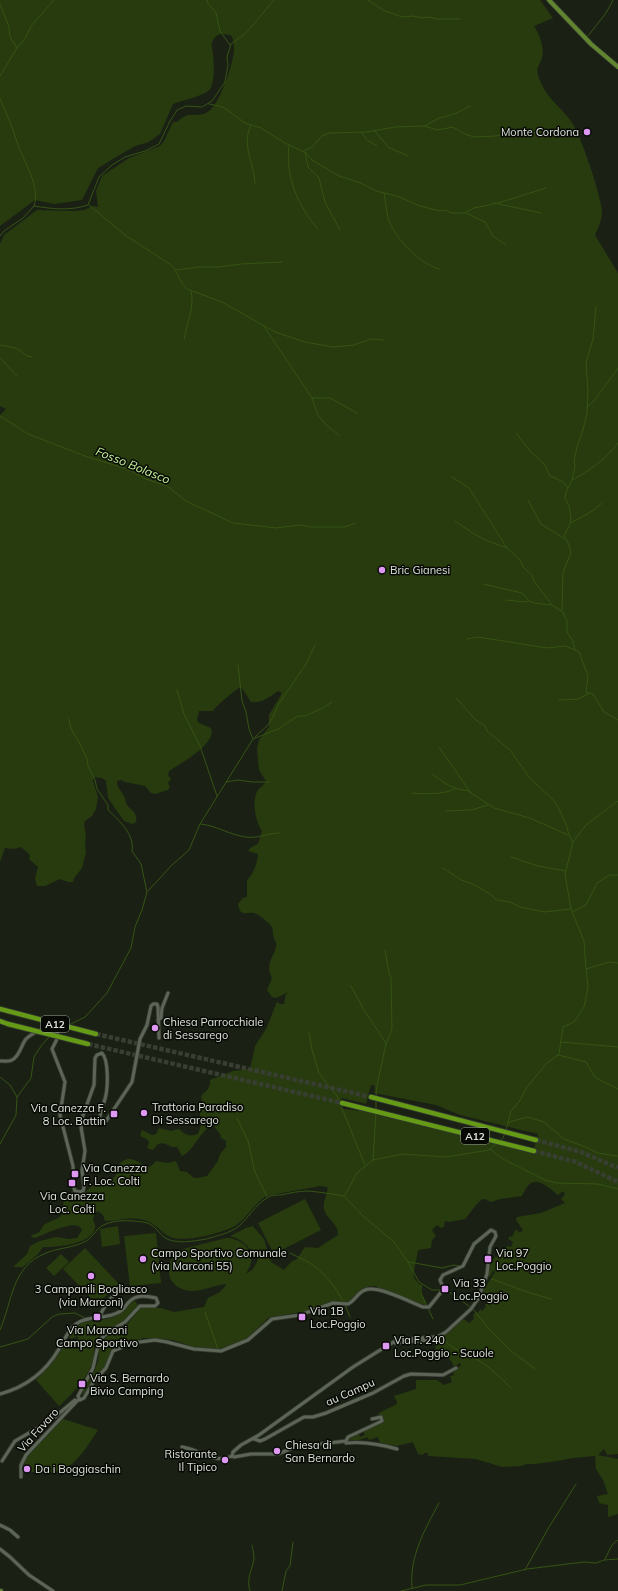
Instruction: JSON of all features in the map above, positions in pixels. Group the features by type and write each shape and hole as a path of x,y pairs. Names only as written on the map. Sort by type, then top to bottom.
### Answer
{"highway":[{"name":"A12","path":"0,1009 14,1014 96,1034"},
{"name":"A12","path":"0,1021 88,1044"},
{"name":"A12","path":"371,1097 536,1140"},
{"name":"A12","path":"342,1103 534,1151"}],"main road":[{"path":"549,0 591,44 618,68"}],"street":[{"path":"158,1020 161,1018 162,1008 168,993"},
{"path":"0,1061 12,1060 16,1057 26,1039 45,1029 55,1029 59,1034 52,1049 56,1063 64,1076 65,1082 60,1115 73,1166 74,1188 79,1192 82,1191 84,1187 82,1170 84,1151 82,1118 94,1085 95,1058 97,1055 102,1053 105,1056 107,1089 100,1120 102,1122 106,1122 132,1082 140,1039 147,1025 151,1006 153,1004 158,1006 159,1038"},
{"name":"au Campu","path":"78,1399 82,1400 86,1397 94,1382 108,1364 113,1352 124,1346 139,1342 155,1340 194,1349 221,1351 248,1340 272,1319 300,1314 333,1303 344,1304 352,1302 361,1292 367,1289 387,1292 428,1308 443,1290 440,1280 443,1275 463,1266 477,1241 490,1231 495,1231 496,1234 490,1247 487,1274 478,1299 471,1308 446,1332 439,1336 433,1337 430,1340 393,1343 353,1366 254,1439 235,1450 232,1456"},
{"path":"99,1318 109,1300 123,1289 128,1288"},
{"path":"0,1394 17,1389 34,1379 51,1361 69,1331 77,1323 84,1319 99,1318 119,1312 131,1300 138,1297 155,1298 158,1300 156,1306 140,1306 126,1322 108,1332 99,1340 94,1364 78,1399 50,1421 15,1441 2,1461"},
{"path":"109,1316 112,1312"},
{"name":"au Campu","path":"254,1439 260,1441 265,1439 304,1417 313,1417 326,1413 404,1376 417,1374 443,1374 456,1368"},
{"name":"Via Favaro","path":"21,1477 21,1465 26,1455 78,1399"},
{"path":"346,1442 348,1437 382,1421 381,1417 372,1419"},
{"path":"182,1447 187,1447 207,1456 224,1459 232,1456 278,1454 295,1447 354,1441 397,1449"},
{"path":"0,1525 10,1530 18,1537"},
{"path":"0,1549 10,1556 29,1575 53,1591"}],"green space":[{"path":"0,0 540,0 553,18 534,26 540,37 543,50 538,69 539,78 546,92 569,118 577,131 591,169 601,207 602,217 595,235 618,273 618,1454 607,1455 604,1449 598,1455 618,1459 618,1514 608,1517 608,1505 599,1503 597,1496 608,1494 603,1480 596,1469 595,1456 526,1464 522,1466 502,1467 476,1459 428,1456 428,1453 424,1453 423,1455 418,1454 413,1442 397,1446 380,1443 378,1437 369,1440 368,1437 359,1440 348,1440 359,1434 360,1437 365,1435 363,1431 383,1420 383,1416 377,1414 397,1404 394,1396 416,1389 416,1380 437,1380 444,1385 452,1382 450,1376 454,1375 453,1372 461,1365 460,1363 454,1367 447,1357 436,1351 434,1342 437,1341 436,1338 464,1319 469,1323 474,1319 473,1315 475,1313 481,1309 482,1311 486,1307 488,1298 483,1295 480,1296 482,1289 484,1289 495,1272 493,1270 490,1277 487,1276 492,1261 495,1257 501,1256 507,1246 511,1247 513,1242 508,1239 510,1236 512,1237 516,1229 520,1233 523,1230 516,1220 517,1217 541,1213 565,1203 561,1199 565,1194 563,1191 558,1195 543,1184 534,1182 530,1184 522,1196 500,1199 491,1202 485,1199 482,1200 465,1219 449,1222 445,1221 444,1227 441,1228 437,1225 432,1230 436,1236 432,1240 431,1248 418,1250 414,1271 414,1278 421,1286 420,1292 426,1302 426,1306 394,1293 377,1289 377,1286 369,1286 368,1288 364,1288 359,1291 346,1303 333,1301 306,1311 267,1319 249,1337 220,1349 194,1347 173,1340 143,1338 115,1347 111,1351 106,1365 82,1395 83,1390 95,1370 98,1361 100,1344 110,1333 128,1323 141,1308 161,1308 174,1312 204,1307 208,1298 220,1292 227,1284 196,1291 184,1290 178,1287 171,1280 169,1275 169,1265 171,1259 177,1252 183,1249 231,1238 244,1244 250,1252 251,1263 246,1274 253,1269 258,1260 243,1242 230,1236 253,1226 264,1239 271,1262 284,1270 291,1262 297,1259 305,1247 318,1248 338,1235 337,1228 327,1216 324,1209 327,1187 320,1186 266,1196 235,1226 221,1232 184,1239 170,1237 151,1223 144,1220 128,1219 105,1221 103,1215 98,1211 95,1213 93,1219 95,1228 92,1234 87,1238 72,1244 43,1247 38,1254 23,1267 13,1267 27,1254 30,1246 40,1241 56,1237 69,1239 77,1238 82,1230 80,1227 74,1225 63,1227 35,1238 31,1237 32,1235 38,1233 46,1223 57,1219 62,1215 64,1201 65,1199 69,1198 71,1192 73,1191 78,1196 84,1194 91,1187 113,1179 118,1165 127,1159 134,1160 150,1167 156,1161 167,1163 176,1161 180,1171 187,1172 194,1178 207,1176 226,1147 226,1141 221,1138 220,1134 213,1125 204,1132 182,1156 177,1147 160,1143 153,1150 147,1148 149,1143 148,1140 140,1136 142,1130 152,1135 156,1134 159,1128 171,1131 179,1129 183,1133 190,1135 198,1134 201,1125 200,1113 203,1108 201,1096 209,1087 210,1080 233,1071 250,1069 255,1046 266,1029 277,1002 284,1004 286,994 291,991 276,998 272,997 267,990 272,978 269,967 276,947 271,926 263,918 254,913 243,913 240,911 238,904 243,898 247,897 247,880 256,865 258,858 258,854 248,851 250,848 258,844 262,831 256,817 255,800 258,790 266,781 259,770 257,749 259,740 269,727 269,715 282,693 278,691 262,701 251,702 241,687 226,698 213,711 199,711 197,720 199,723 211,728 209,740 204,747 169,771 168,775 171,779 168,783 170,787 168,790 155,794 151,793 145,786 121,780 117,781 125,797 126,804 136,816 136,822 133,824 124,821 108,798 106,781 102,778 94,777 93,781 98,797 96,809 92,816 85,821 86,852 82,868 74,878 73,882 60,879 45,886 37,886 35,878 38,867 29,859 30,855 21,847 14,849 5,848 0,862 0,415 6,409 0,406 0,244 4,235 37,210 74,211 84,210 93,206 98,207 96,191 102,176 129,158 160,146 173,122 177,122 181,118 188,115 206,113 211,109 221,94 229,74 234,49 232,36 220,34 213,39 212,46 214,72 213,82 210,89 199,96 173,104 160,134 149,142 135,146 98,168 82,200 54,204 35,200 0,226","holes":["371,1085 375,1086 374,1093 436,1105 460,1115 538,1134 533,1152 362,1111 344,1109 340,1106 342,1098 366,1104"]},
{"path":"305,1199 321,1230 274,1254 258,1223"},
{"path":"118,1226 120,1244 102,1247 100,1229"},
{"name":"Campo Sportivo Comunale (via Marconi 55)","path":"156,1233 161,1283 130,1286 124,1236"},
{"name":"3 Campanili Bogliasco (via Marconi)","path":"85,1248 119,1284 97,1304 63,1269"},
{"path":"61,1254 69,1262 54,1276 46,1268"},
{"path":"135,1301 138,1305 125,1321 94,1340 93,1360 88,1372 69,1397 59,1406 36,1380 52,1363 66,1340 77,1344 78,1336 71,1339 68,1335 79,1324 111,1318 118,1315 130,1303"},
{"path":"63,1419 98,1430 76,1460 60,1471 37,1473 22,1470 27,1457"}],"waterway":[{"path":"17,48 26,37 31,26 54,0"},
{"path":"207,0 216,13 220,31 230,45"},
{"path":"0,236 4,231 23,218 34,206 61,209 88,205 99,177 112,165 125,157 145,151 159,144 177,110 186,106 202,107 212,101 225,82 228,65 227,57 231,44 246,33 274,0"},
{"path":"368,0 383,10 402,17 413,16 437,19 460,19"},
{"path":"588,36 606,13 613,0"},
{"path":"0,4 9,27 10,37 17,48 0,76"},
{"path":"0,99 34,183 36,199 34,206"},
{"path":"209,104 223,107 245,123 261,128 285,143 306,153 312,160 339,176 361,183 376,191 397,196 420,206 440,211 446,210 451,213 465,213 474,208 498,203 546,188"},
{"path":"425,126 437,119 457,113 470,106"},
{"path":"251,125 247,139 255,183"},
{"path":"303,151 311,148 322,136 329,133 367,132 395,127 425,126 437,130 453,127 474,137 496,136 511,132 532,134 541,131"},
{"path":"375,131 388,147 408,156"},
{"path":"361,132 367,140 377,146"},
{"path":"289,146 289,168 294,190 304,210 317,228"},
{"path":"305,152 308,167 319,178 325,202 340,230"},
{"path":"384,193 388,218 397,236 416,256 431,266 439,269"},
{"path":"494,203 541,213"},
{"path":"89,205 125,235 171,265 187,289 222,302 275,332 305,342 333,347 354,345 371,339 384,340"},
{"path":"466,213 485,222 493,236 506,245"},
{"path":"176,270 199,267 219,267 241,264 282,262"},
{"path":"184,339 192,302 191,291"},
{"path":"596,307 593,339 586,362 588,391 587,413 577,447 572,480 566,492 565,499 569,505 571,518 570,525 564,535 571,553 563,572 562,611 567,621 567,632 573,641 575,650 579,652 588,676 586,692 593,694 604,712 618,720"},
{"path":"263,325 312,398 318,415 326,425 339,435"},
{"path":"0,345 16,348 27,356 32,357"},
{"path":"0,358 17,376"},
{"path":"587,407 594,401 618,368"},
{"path":"312,398 330,398 357,413"},
{"name":"Fosso Bolasco","path":"0,416 28,434 85,456 127,469 146,479 167,486 186,501 233,523 276,528 299,525 311,527 345,527 355,523"},
{"path":"516,433 529,450 545,465 549,475 563,482 568,488"},
{"path":"572,480 597,464 618,443"},
{"path":"452,477 469,488 507,548 520,560 523,567 532,575 534,581 552,605 561,611"},
{"path":"528,500 541,524 565,539"},
{"path":"571,523 594,510 602,503"},
{"path":"455,521 485,540 507,548"},
{"path":"483,584 522,593 529,601 534,603 551,605"},
{"path":"506,600 528,601"},
{"path":"467,639 478,637 547,648 565,646 575,650"},
{"path":"255,737 268,725 278,705 306,664 315,645"},
{"path":"238,665 242,701 253,739"},
{"path":"177,690 184,714 200,746 217,796"},
{"path":"559,700 579,699 589,693"},
{"path":"456,698 476,720 485,726 487,731 510,750 529,777 557,805 573,842"},
{"path":"148,891 172,865 189,850 200,824 253,739 278,729 298,716 305,716 332,702"},
{"path":"69,719 71,729 87,759 88,766 95,780 97,789 108,805 108,810 121,823 129,834 132,851 141,864 147,892 135,927 131,948 107,993 85,1017 69,1025"},
{"path":"439,747 471,793"},
{"path":"432,774 448,785 468,791 494,808 530,818 568,835"},
{"path":"226,782 238,780 269,782"},
{"path":"412,793 439,793 455,789"},
{"path":"506,1130 511,1111 519,1102 527,1087 547,1063 559,1054 563,1027 574,1022 584,1007 588,987 584,941 571,909 565,874 573,842 586,825 618,801"},
{"path":"446,811 471,810 488,805"},
{"path":"201,824 246,837 279,833"},
{"path":"511,857 538,866 566,871"},
{"path":"443,868 461,880 473,884 490,894 497,900 510,902 520,907 544,912 571,909"},
{"path":"572,912 586,905 597,883 610,875 618,875"},
{"path":"376,1097 377,1085 386,1044 392,1029 391,978 385,950"},
{"path":"586,969 609,962 618,963"},
{"path":"351,986 364,1010 386,1043"},
{"path":"58,1030 64,1027"},
{"path":"309,1033 312,1050 319,1073 337,1096 365,1165"},
{"path":"0,1144 16,1115 17,1097 31,1078 34,1057 49,1037"},
{"path":"561,1042 618,1047"},
{"path":"558,1055 586,1062 594,1076 618,1089"},
{"path":"0,1077 10,1085 17,1097"},
{"path":"376,1102 376,1110"},
{"path":"373,1160 376,1113"},
{"path":"508,1123 528,1117 544,1122 564,1139 597,1153 618,1156"},
{"path":"237,1118 248,1141 255,1172 267,1197"},
{"path":"500,1141 505,1133"},
{"path":"345,1195 357,1173 373,1160 402,1154 446,1157 489,1150 496,1144"},
{"path":"490,1149 503,1159 545,1180 557,1183 598,1184 618,1189"},
{"path":"0,1330 19,1276 26,1267 35,1259 46,1253 75,1246 86,1241 91,1238 103,1225 120,1221 143,1222 152,1226 164,1237 173,1241 196,1241 232,1231 239,1226 259,1204 269,1197 305,1191 344,1196 363,1216 394,1242 408,1262 419,1282 432,1290 440,1290 451,1293 470,1307"},
{"path":"290,1253 313,1265 324,1274 333,1285 343,1302"},
{"path":"409,1262 442,1268 454,1265 459,1266"},
{"path":"492,1279 551,1299"},
{"path":"421,1285 421,1293 433,1319"},
{"path":"345,1305 350,1317"},
{"path":"473,1309 488,1328 510,1350 535,1369"},
{"path":"205,1312 218,1349"},
{"path":"0,1347 28,1339 52,1317 59,1314 75,1313 85,1318"},
{"path":"442,1337 449,1345 487,1366 511,1388"},
{"path":"525,1570 549,1527 576,1484"},
{"path":"412,1588 413,1565 419,1544 439,1503"},
{"path":"605,1559 612,1545 618,1540"},
{"path":"282,1591 286,1571 290,1566 293,1542"},
{"path":"250,1591 249,1579 254,1559 252,1545"},
{"path":"401,1591 426,1585 460,1585 527,1569 584,1562 596,1563 604,1560 618,1559"}],"tunnel":[{"path":"96,1034 371,1097"},
{"path":"88,1044 342,1103"},
{"path":"536,1140 581,1152 618,1168"},
{"path":"534,1151 576,1162 618,1182"}],"place":[{"name":"Monte Cordona","path":"587,132"},
{"name":"Bric Gianesi","path":"382,570"},
{"name":"Chiesa Parrocchiale di Sessarego","path":"155,1028"},
{"name":"Trattoria Paradiso Di Sessarego","path":"144,1113"},
{"name":"Via Canezza F. 8 Loc. Battin","path":"114,1114"},
{"name":"Via Canezza F. Loc. Colti","path":"75,1174"},
{"name":"Via Canezza Loc. Colti","path":"72,1183"},
{"name":"Campo Sportivo Comunale (via Marconi 55)","path":"143,1259"},
{"name":"Via 97 Loc.Poggio","path":"488,1259"},
{"name":"3 Campanili Bogliasco (via Marconi)","path":"91,1276"},
{"name":"Via 33 Loc.Poggio","path":"445,1289"},
{"name":"Via Marconi Campo Sportivo","path":"97,1317"},
{"name":"Via 1B Loc.Poggio","path":"302,1317"},
{"name":"Via F. 240 Loc.Poggio - Scuole","path":"386,1346"},
{"name":"Via S. Bernardo Bivio Camping","path":"82,1384"},
{"name":"Chiesa di San Bernardo","path":"277,1451"},
{"name":"Ristorante Il Tipico","path":"225,1460"},
{"name":"Da i Boggiaschin","path":"27,1469"}]}
